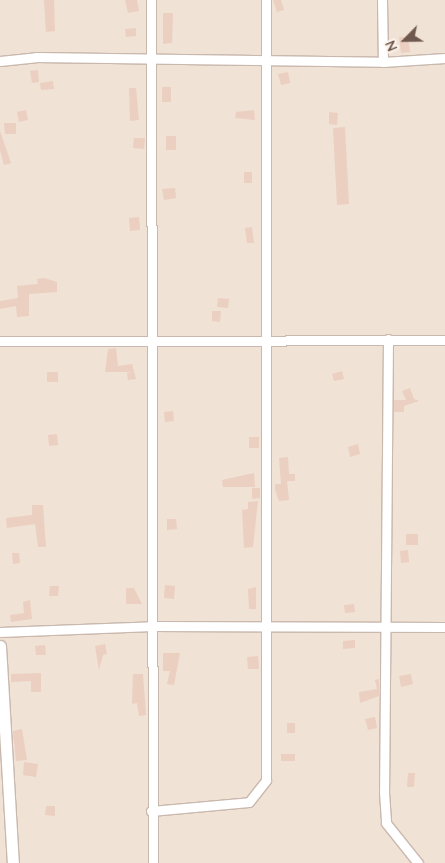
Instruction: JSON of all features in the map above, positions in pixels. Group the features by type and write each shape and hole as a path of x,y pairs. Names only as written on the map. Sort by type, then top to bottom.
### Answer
{"street":[{"path":"152,0 151,341 153,626 151,810 153,863"},
{"path":"151,810 249,802 258,795 266,780 269,625 269,342 266,0"},
{"path":"382,0 382,62"},
{"path":"0,61 152,57 382,62 445,58"},
{"path":"0,341 269,342 388,339 445,340"},
{"path":"388,339 386,823 418,863"},
{"path":"0,632 153,626 445,627"},
{"path":"0,646 13,863"}],"shaded area":[{"path":"0,0 445,0 445,863 0,863"}],"building":[{"path":"44,0 54,0 55,31 46,32"},
{"path":"125,0 137,0 139,11 128,13"},
{"path":"273,0 281,0 284,10 277,12"},
{"path":"163,13 173,13 172,43 163,44"},
{"path":"136,28 136,36 126,37 125,29"},
{"path":"399,37 408,37 410,52 401,53"},
{"path":"38,70 39,82 32,83 30,71"},
{"path":"288,72 290,83 281,85 278,74"},
{"path":"53,81 54,89 41,90 40,83"},
{"path":"162,87 171,87 171,102 162,102"},
{"path":"129,88 136,88 139,120 130,121"},
{"path":"26,110 28,120 19,122 17,112"},
{"path":"254,110 255,120 235,118 236,112"},
{"path":"329,112 338,113 337,125 329,124"},
{"path":"4,123 16,123 16,134 5,134"},
{"path":"345,127 349,204 337,205 333,128"},
{"path":"0,131 11,163 4,165 0,150"},
{"path":"166,136 176,136 176,150 166,150"},
{"path":"134,138 145,138 144,149 133,148"},
{"path":"244,172 252,172 252,183 244,183"},
{"path":"175,188 176,198 164,200 162,189"},
{"path":"139,217 140,230 130,231 129,218"},
{"path":"252,227 254,243 247,243 245,228"},
{"path":"44,278 57,282 57,292 29,294 29,316 17,317 16,306 0,309 0,301 18,298 17,286 38,284 37,279"},
{"path":"218,298 229,299 228,308 217,307"},
{"path":"212,311 221,311 220,322 212,321"},
{"path":"116,348 118,366 132,364 136,379 128,380 127,373 132,372 105,372 108,349"},
{"path":"342,371 344,379 334,381 332,374"},
{"path":"47,372 58,372 58,382 47,382"},
{"path":"410,388 414,399 419,401 404,406 404,412 394,412 394,400 406,400 402,391"},
{"path":"173,411 174,421 165,422 164,412"},
{"path":"57,434 58,445 49,446 48,435"},
{"path":"249,437 259,437 259,448 249,448"},
{"path":"358,444 360,454 350,457 348,447"},
{"path":"288,457 289,474 295,474 295,481 287,481 289,500 279,501 275,484 281,484 279,458"},
{"path":"254,473 255,487 223,487 222,480"},
{"path":"252,488 260,488 260,498 252,499"},
{"path":"258,501 253,547 244,548 242,510 248,509 248,502"},
{"path":"32,505 43,505 46,547 38,547 35,524 7,528 6,518 32,515"},
{"path":"167,519 176,519 177,529 167,530"},
{"path":"406,534 418,534 418,545 406,545"},
{"path":"408,550 409,562 401,563 400,551"},
{"path":"12,553 19,553 20,563 13,564"},
{"path":"165,585 175,586 174,599 164,598"},
{"path":"50,586 59,586 58,596 49,596"},
{"path":"256,587 256,609 249,609 248,589"},
{"path":"126,588 134,588 142,604 126,604"},
{"path":"30,600 32,619 11,622 10,615 24,613 23,602"},
{"path":"354,604 355,612 345,613 344,605"},
{"path":"355,640 355,648 343,649 343,641"},
{"path":"105,644 107,654 103,655 99,670 95,646"},
{"path":"45,645 46,655 36,655 35,646"},
{"path":"163,653 180,653 174,685 167,684 170,671 163,671"},
{"path":"258,656 259,669 248,669 247,657"},
{"path":"41,673 41,692 31,692 31,681 11,682 11,674"},
{"path":"133,674 143,674 146,715 139,716 137,703 132,704"},
{"path":"411,674 413,684 401,687 399,676"},
{"path":"379,679 379,696 360,703 359,692 377,689 375,680"},
{"path":"375,717 377,728 368,730 365,719"},
{"path":"287,723 295,723 295,733 287,733"},
{"path":"22,729 27,760 16,761 13,731"},
{"path":"281,754 295,754 295,761 281,761"},
{"path":"24,762 38,764 36,777 23,775"},
{"path":"408,773 415,773 414,787 407,787"},
{"path":"46,806 55,806 55,816 45,815"}]}
